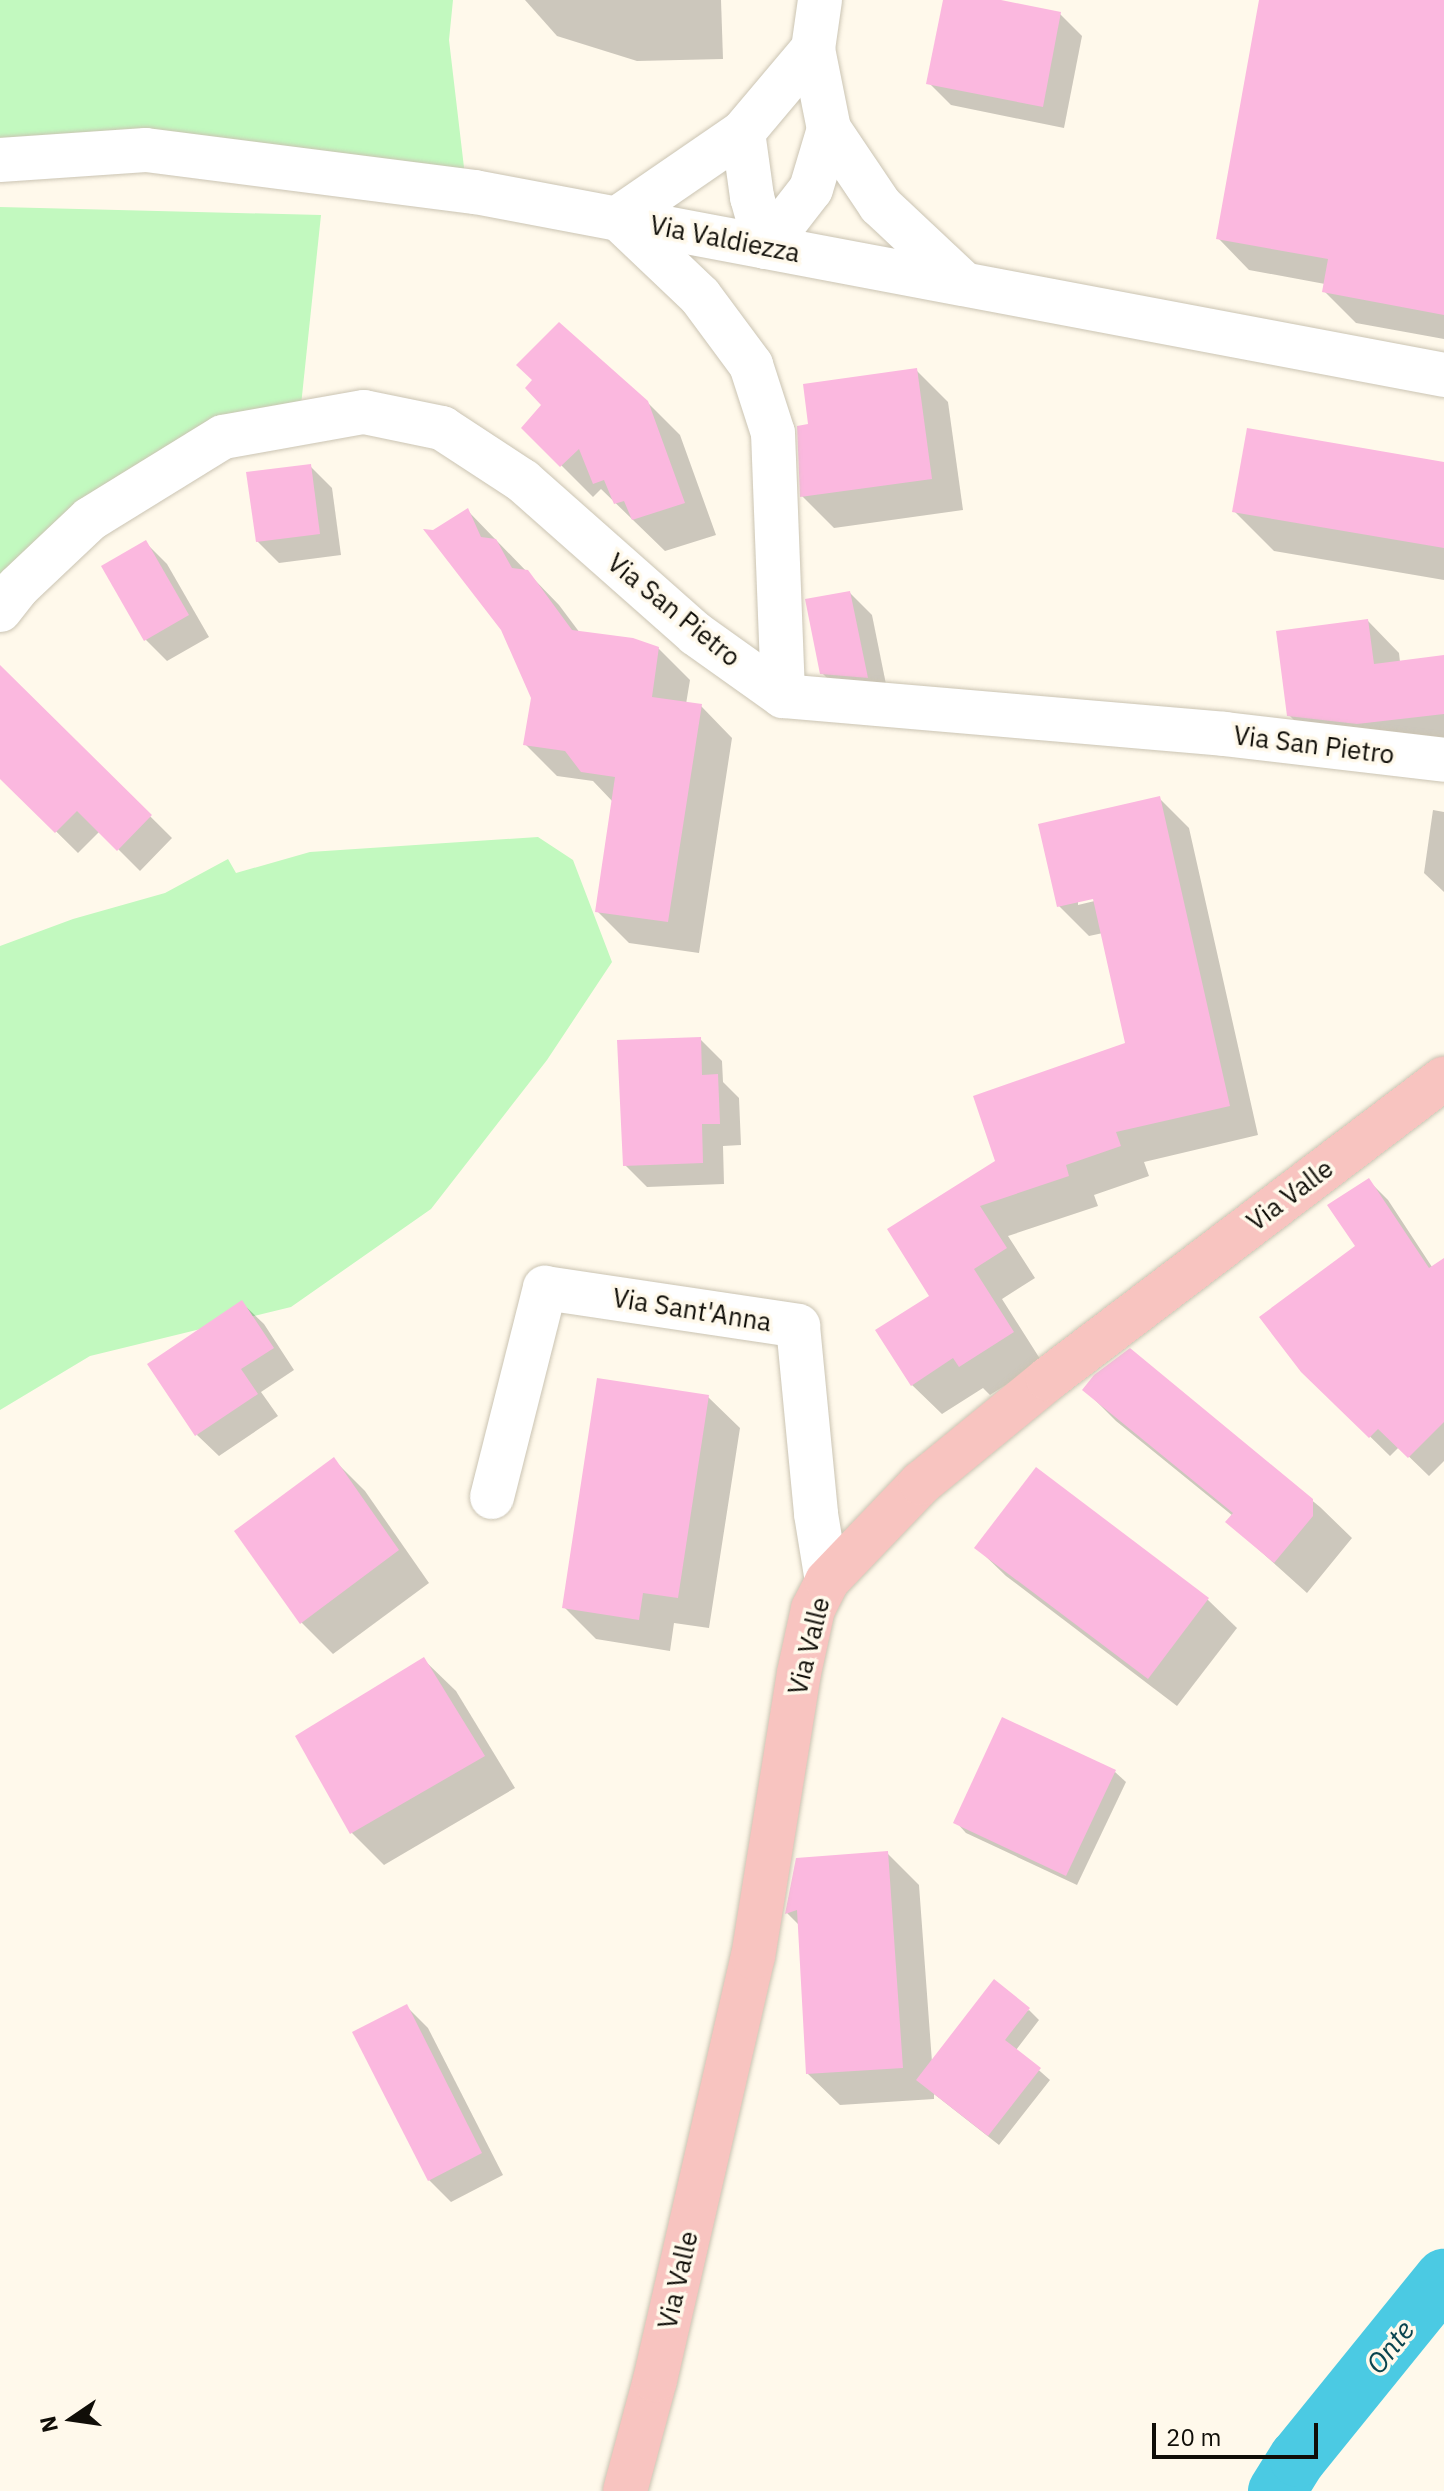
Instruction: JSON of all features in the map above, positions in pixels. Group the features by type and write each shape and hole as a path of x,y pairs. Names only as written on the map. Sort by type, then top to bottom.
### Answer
{"main road":[{"name":"Via Valle","path":"625,2491 655,2380 753,1957 799,1673 813,1609 827,1581 921,1483 1036,1389 1444,1078"}],"street":[{"path":"820,0 813,49 829,129 880,205 962,282"},
{"path":"783,696 773,433 751,365 700,296 618,218 743,132 813,49"},
{"path":"766,247 811,189 829,129"},
{"path":"743,132 752,197 766,247"},
{"name":"Via Valdiezza","path":"0,160 146,150 475,192 1444,375"},
{"name":"Via San Pietro","path":"0,610 18,587 90,519 223,437 364,412 442,428 523,481 696,634 783,696 1224,734 1444,760"},
{"name":"Via Sant'Anna","path":"492,1497 545,1288 798,1326 816,1514 827,1581"}],"green space":[{"path":"0,0 453,0 449,40 465,176 0,141"},
{"path":"0,207 321,215 300,415 0,595"},
{"path":"538,837 573,860 612,962 547,1060 431,1209 291,1307 90,1356 0,1410 0,946 73,919 165,893 228,859 236,873 310,852"}],"building":[{"path":"943,0 1001,0 1061,12 1043,107 926,84"},
{"path":"1259,0 1444,0 1444,315 1322,292 1328,259 1216,239"},
{"path":"559,322 648,401 685,503 632,520 624,501 614,504 604,480 593,484 579,449 560,467 521,428 541,405 525,388 532,380 516,365"},
{"path":"917,368 932,479 800,497 797,426 808,424 803,384"},
{"path":"1247,428 1444,462 1444,548 1232,512"},
{"path":"311,464 320,534 256,542 246,472"},
{"path":"468,508 481,537 496,539 512,568 528,570 572,630 633,638 659,647 652,697 702,704 668,922 595,912 615,777 581,772 565,751 523,745 531,698 501,630 423,529 433,530"},
{"path":"146,540 189,615 144,641 101,566"},
{"path":"850,591 868,678 820,674 805,599"},
{"path":"1368,619 1374,664 1444,655 1444,714 1357,724 1287,716 1276,631"},
{"path":"0,665 152,815 117,851 77,811 55,833 0,779"},
{"path":"1160,796 1230,1106 1116,1132 1121,1146 1066,1165 1069,1176 980,1206 1007,1248 974,1269 1014,1332 959,1367 953,1358 911,1386 875,1330 929,1296 887,1229 995,1161 973,1096 1125,1043 1093,899 1057,907 1038,824"},
{"path":"701,1037 702,1075 718,1074 720,1124 702,1124 703,1163 623,1166 617,1040"},
{"path":"1369,1178 1429,1268 1444,1258 1444,1422 1408,1458 1378,1429 1369,1438 1301,1372 1259,1317 1355,1246 1327,1205"},
{"path":"242,1300 274,1348 241,1369 258,1394 195,1436 147,1364"},
{"path":"1130,1348 1313,1499 1313,1516 1274,1563 1225,1522 1233,1513 1082,1390 1094,1375"},
{"path":"597,1378 709,1395 678,1598 643,1593 639,1620 562,1608"},
{"path":"334,1457 399,1550 300,1624 234,1531"},
{"path":"1036,1467 1209,1598 1148,1679 974,1548"},
{"path":"424,1657 485,1756 350,1834 295,1736"},
{"path":"1002,1717 1116,1770 1066,1876 953,1823"},
{"path":"888,1851 903,2068 806,2074 797,1910 785,1914 796,1858"},
{"path":"994,1979 1030,2008 1005,2040 1041,2068 988,2136 916,2080"},
{"path":"407,2004 482,2153 428,2181 352,2032"}],"waterway":[{"name":"Onte","path":"1277,2491 1298,2458 1444,2278"}]}
